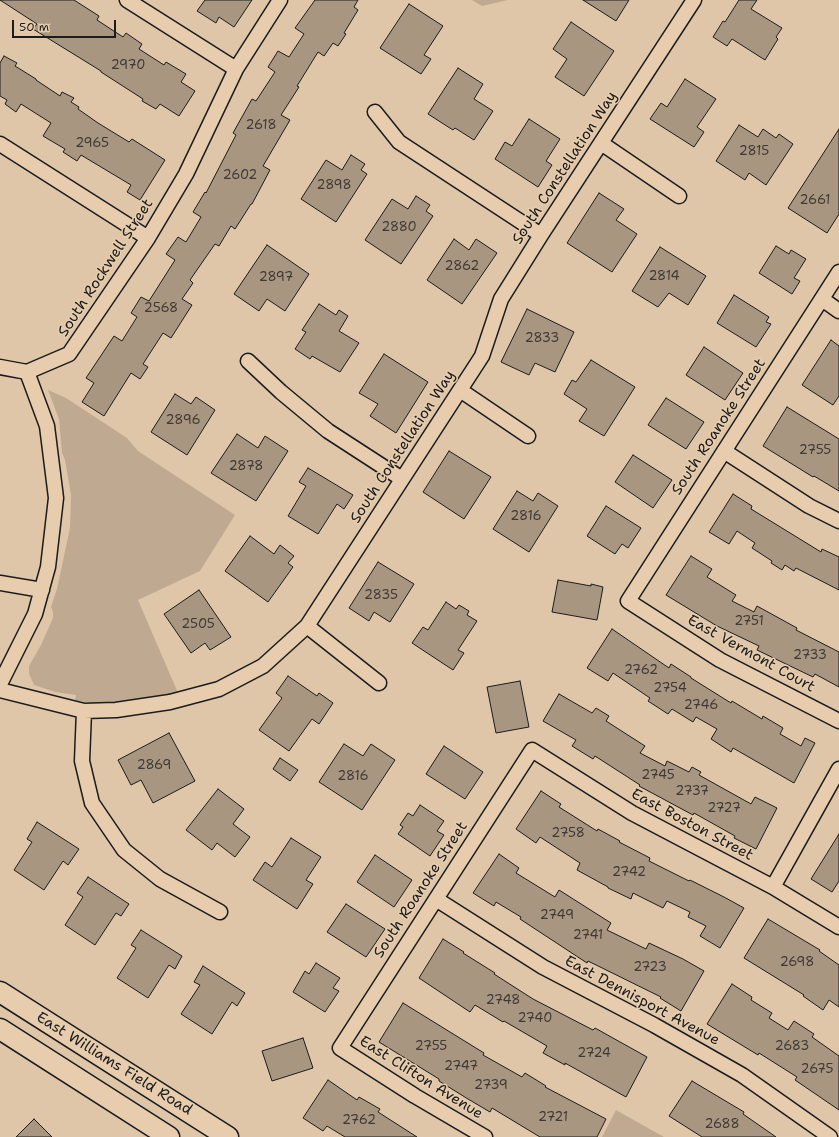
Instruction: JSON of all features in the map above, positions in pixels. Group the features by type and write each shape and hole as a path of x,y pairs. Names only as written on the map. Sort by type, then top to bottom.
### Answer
{"main road":[{"name":"East Williams Field Road","path":"0,992 228,1137"},
{"name":"East Williams Field Road","path":"0,1029 169,1137"}],"street":[{"path":"128,0 236,69"},
{"name":"South Rockwell Street","path":"27,372 69,354 148,238 186,174 236,69 280,0"},
{"name":"South Constellation Way","path":"0,690 84,711 116,710 170,702 219,689 263,666 307,626 482,356 501,299 694,0"},
{"path":"374,112 399,142 541,235"},
{"path":"601,143 679,196"},
{"path":"0,144 148,238"},
{"name":"South Roanoke Street","path":"628,600 839,272"},
{"path":"822,299 839,311"},
{"path":"248,361 281,392 328,431 402,479"},
{"path":"0,367 27,372 47,426 56,498 48,567 35,614 0,684"},
{"path":"460,390 528,436"},
{"path":"724,451 809,506 839,522"},
{"path":"0,583 42,590"},
{"name":"East Vermont Court","path":"628,600 720,660 839,721"},
{"path":"307,626 379,683"},
{"path":"84,711 82,761 92,803 124,850 160,879 220,912"},
{"name":"South Roanoke Street","path":"340,1048 532,750"},
{"name":"East Boston Street","path":"532,750 632,813 773,887 839,927"},
{"path":"773,887 839,769"},
{"name":"East Dennisport Avenue","path":"436,899 543,967 654,1025 742,1075 830,1137"},
{"name":"East Clifton Avenue","path":"340,1048 415,1096 485,1137"}],"shaded area":[{"path":"472,0 508,0 482,6"},
{"path":"48,390 66,398 127,438 138,451 235,515 200,571 138,600 178,693 164,697 113,703 90,703 75,700 76,695 55,692 34,685 29,674 29,666 41,645 53,618 51,607 57,589 70,528 71,495 65,460 62,453 59,419"},
{"path":"616,1110 664,1137 602,1137"}],"building":[{"path":"0,0 74,0 99,16 97,20 123,37 126,33 142,44 139,49 164,65 166,62 186,74 181,82 195,91 179,116 160,104 156,109 142,101 143,99 101,71 33,29 37,24"},
{"path":"205,0 252,0 234,27 219,17 216,23 197,11"},
{"path":"315,0 358,0 354,7 358,10 338,46 333,43 324,56 318,52 297,86 299,87 281,115 290,120 263,166 270,170 252,204 235,229 231,226 219,246 215,244 190,280 193,283 182,299 192,305 171,338 163,333 143,364 148,367 140,379 131,373 104,416 82,402 94,383 86,378 114,336 122,341 137,317 131,313 141,297 149,301 175,260 166,254 178,237 186,242 201,217 193,212 205,192 206,193 236,135 233,133 252,99 256,101 275,72 268,67 278,51 289,57 304,34 295,28"},
{"path":"583,0 629,0 616,21"},
{"path":"739,0 757,0 751,9 782,28 776,37 778,39 765,60 732,39 727,46 713,37"},
{"path":"409,4 443,26 424,55 431,59 421,74 380,48"},
{"path":"571,22 614,51 584,96 555,77 567,59 553,49"},
{"path":"4,56 17,63 15,66 60,96 62,92 74,98 71,102 79,107 78,109 98,123 129,142 132,139 165,160 140,200 127,192 131,185 81,155 77,161 63,152 65,149 43,136 51,123 21,104 16,112 5,104 7,100 0,96 0,63"},
{"path":"458,68 483,84 474,99 493,111 474,140 455,128 453,130 428,114"},
{"path":"685,79 716,99 697,127 704,132 694,147 650,119 661,103 667,107"},
{"path":"529,119 560,139 546,161 552,165 538,187 495,159 505,142 512,146"},
{"path":"739,125 758,137 763,129 776,138 779,134 793,144 766,185 749,173 745,180 716,161"},
{"path":"839,129 839,214 827,233 788,208"},
{"path":"351,155 365,164 361,170 367,174 336,222 301,199 326,160 342,170"},
{"path":"599,193 624,209 616,220 637,234 612,272 567,243"},
{"path":"416,196 430,205 426,211 433,216 401,264 365,240 392,199 408,209"},
{"path":"454,239 469,250 476,239 497,253 462,304 427,280"},
{"path":"267,245 309,274 285,311 267,299 259,311 234,294"},
{"path":"776,246 789,254 791,250 806,259 794,278 800,281 792,294 759,273"},
{"path":"660,247 706,276 688,305 669,293 658,307 632,291"},
{"path":"734,295 769,317 766,322 771,324 756,347 717,323"},
{"path":"319,304 336,315 339,310 348,316 339,331 359,343 340,372 312,356 310,359 295,349 306,332 302,330"},
{"path":"527,309 574,332 555,372 535,363 529,375 501,362"},
{"path":"831,340 839,346 839,396 833,405 802,385"},
{"path":"704,347 743,373 725,400 686,375"},
{"path":"384,354 428,382 396,433 370,416 378,404 359,393"},
{"path":"591,360 635,387 604,436 579,421 587,409 564,394 572,380 576,382"},
{"path":"175,394 191,404 196,397 215,410 187,455 151,432"},
{"path":"666,398 704,422 686,449 648,425"},
{"path":"787,407 839,439 839,491 814,476 813,477 763,446"},
{"path":"237,434 258,448 265,436 288,451 256,501 211,473"},
{"path":"449,451 491,477 464,519 423,492"},
{"path":"633,455 672,480 653,508 615,482"},
{"path":"308,468 353,495 344,509 337,504 318,534 288,516 306,486 299,482"},
{"path":"517,491 533,501 538,493 558,506 529,552 493,529"},
{"path":"733,494 752,506 751,509 821,552 822,549 839,557 839,590 796,568 794,571 785,565 782,570 771,563 772,561 752,548 755,543 737,531 729,544 709,532"},
{"path":"606,506 641,528 628,548 622,544 615,554 587,536"},
{"path":"250,536 274,554 280,545 294,556 288,563 293,567 268,602 225,571"},
{"path":"691,556 712,569 707,577 736,595 732,601 754,612 757,606 797,628 796,630 839,652 839,687 815,674 813,677 757,650 759,646 717,626 666,595"},
{"path":"378,562 414,584 390,622 374,612 369,621 349,608"},
{"path":"558,580 603,587 597,620 552,612"},
{"path":"199,590 231,637 210,650 205,643 191,653 164,614"},
{"path":"446,602 456,609 459,605 469,611 467,615 477,621 458,650 464,653 453,670 412,643 423,627 428,630"},
{"path":"612,629 669,668 671,664 731,703 732,701 762,719 763,716 783,728 780,734 801,746 805,738 815,743 794,783 733,748 731,752 711,739 717,729 696,717 693,722 672,709 668,714 648,701 650,698 613,673 608,681 587,668"},
{"path":"288,676 317,696 319,693 333,703 319,724 312,719 289,751 259,730 282,698 276,693"},
{"path":"520,681 529,727 496,733 487,687"},
{"path":"559,694 592,713 596,708 609,716 606,721 645,746 640,753 665,766 667,761 689,772 692,767 701,772 699,775 751,804 755,797 777,808 756,849 734,838 735,836 694,813 693,815 639,786 640,785 595,756 593,759 572,746 576,740 543,721"},
{"path":"169,733 195,781 153,803 141,780 131,785 118,760"},
{"path":"344,744 363,756 371,744 395,760 362,810 319,782"},
{"path":"444,746 483,772 465,799 426,774"},
{"path":"280,758 298,770 290,781 273,769"},
{"path":"218,789 244,809 233,824 250,837 235,857 217,843 212,850 186,830"},
{"path":"541,791 561,804 559,807 597,831 598,829 650,858 649,861 744,908 720,948 700,936 706,926 688,917 690,912 667,901 663,908 633,893 631,899 577,870 580,863 540,837 536,843 516,829"},
{"path":"420,805 444,821 437,831 444,835 430,856 398,834 403,827 400,825 408,813 413,816"},
{"path":"37,822 79,849 68,865 63,861 44,890 14,870 32,842 27,839"},
{"path":"839,834 839,881 832,892 811,879"},
{"path":"291,838 321,857 306,880 313,884 297,909 253,880 265,862 272,867"},
{"path":"499,854 519,868 516,873 555,897 559,890 611,923 607,930 646,949 649,943 704,971 681,1011 660,998 661,997 588,961 587,963 520,919 521,917 496,902 494,906 473,893"},
{"path":"375,855 412,880 394,907 357,882"},
{"path":"88,877 129,904 121,916 116,913 95,945 65,925 83,897 77,893"},
{"path":"346,904 385,929 366,957 327,932"},
{"path":"768,919 820,950 819,951 839,965 839,1007 829,1000 823,1010 803,996 804,995 744,958"},
{"path":"141,930 182,956 175,969 169,965 148,998 117,978 136,948 131,945"},
{"path":"443,939 533,999 593,1030 595,1028 647,1057 626,1097 565,1063 565,1065 543,1053 547,1046 504,1021 503,1022 475,1005 470,1012 419,978"},
{"path":"316,963 340,978 333,988 339,991 325,1012 293,992 305,971 309,974"},
{"path":"203,966 245,993 237,1006 232,1002 212,1034 181,1014 200,985 194,982"},
{"path":"732,984 752,997 751,1000 772,1013 769,1018 788,1030 794,1021 814,1034 812,1037 839,1056 839,1110 795,1080 797,1077 759,1053 758,1055 707,1024"},
{"path":"403,1003 484,1053 483,1055 522,1077 525,1073 546,1086 545,1087 606,1119 597,1137 540,1137 492,1108 490,1112 379,1042"},
{"path":"303,1038 313,1068 272,1081 262,1051"},
{"path":"328,1080 357,1100 359,1097 380,1109 378,1112 417,1137 345,1137 327,1126 323,1131 303,1118"},
{"path":"692,1081 744,1112 743,1114 776,1137 702,1137 669,1116"},
{"path":"34,1119 52,1137 16,1137"}]}
